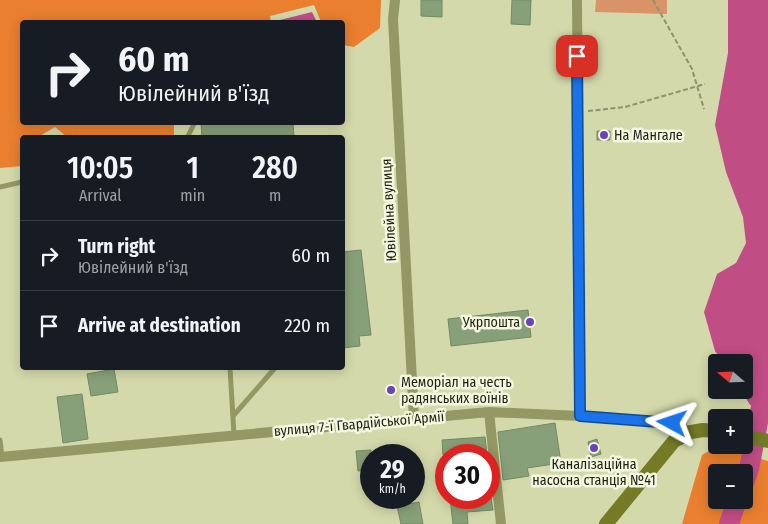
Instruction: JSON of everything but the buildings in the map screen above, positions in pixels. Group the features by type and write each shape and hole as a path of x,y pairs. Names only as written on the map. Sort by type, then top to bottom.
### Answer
{"main road":[{"name":"вулиця 7-ї Гвардійської Армії","path":"691,432 708,430"},
{"path":"606,524 674,441 691,432"},
{"path":"753,438 766,441"}],"street":[{"name":"Ювілейна вулиця","path":"395,0 393,20 414,419"},
{"path":"577,0 580,416"},
{"name":"вулиця 7-ї Гвардійської Армії","path":"1,457 489,412 672,423 691,432"},
{"path":"489,412 501,524"}],"lane":[{"path":"0,187 20,182"},
{"path":"230,370 234,436"},
{"path":"233,416 273,370"},
{"path":"0,440 1,457"}],"path":[{"path":"652,0 692,69 704,109"},
{"path":"578,112 625,107 705,84"}],"shaded area":[{"path":"0,0 381,0 380,28 354,47 345,45 345,20 320,20 314,5 270,16 271,20 20,20 20,125 174,125 174,135 65,135 55,127 41,135 20,135 20,166 0,168"},
{"path":"596,0 667,0 667,14 595,12"},
{"path":"728,0 768,0 768,402 750,405 746,399 753,399 753,354 717,354 704,312 717,274 736,263 746,243 743,217 726,172 715,125 728,53"},
{"path":"312,12 316,20 280,20"},
{"path":"708,452 708,454 745,454 768,461 768,524 682,524 702,455"}],"waterway":[{"path":"750,464 768,370"},
{"path":"729,524 734,509"}],"place":[{"name":"На Мангале","path":"604,135"},
{"name":"Укрпошта","path":"530,322"},
{"name":"Меморіал на честь радянських воїнів","path":"391,390"},
{"name":"Каналізаційна насосна станція №41","path":"594,448"}],"route":[{"path":"577,56 580,416 672,423"}]}
